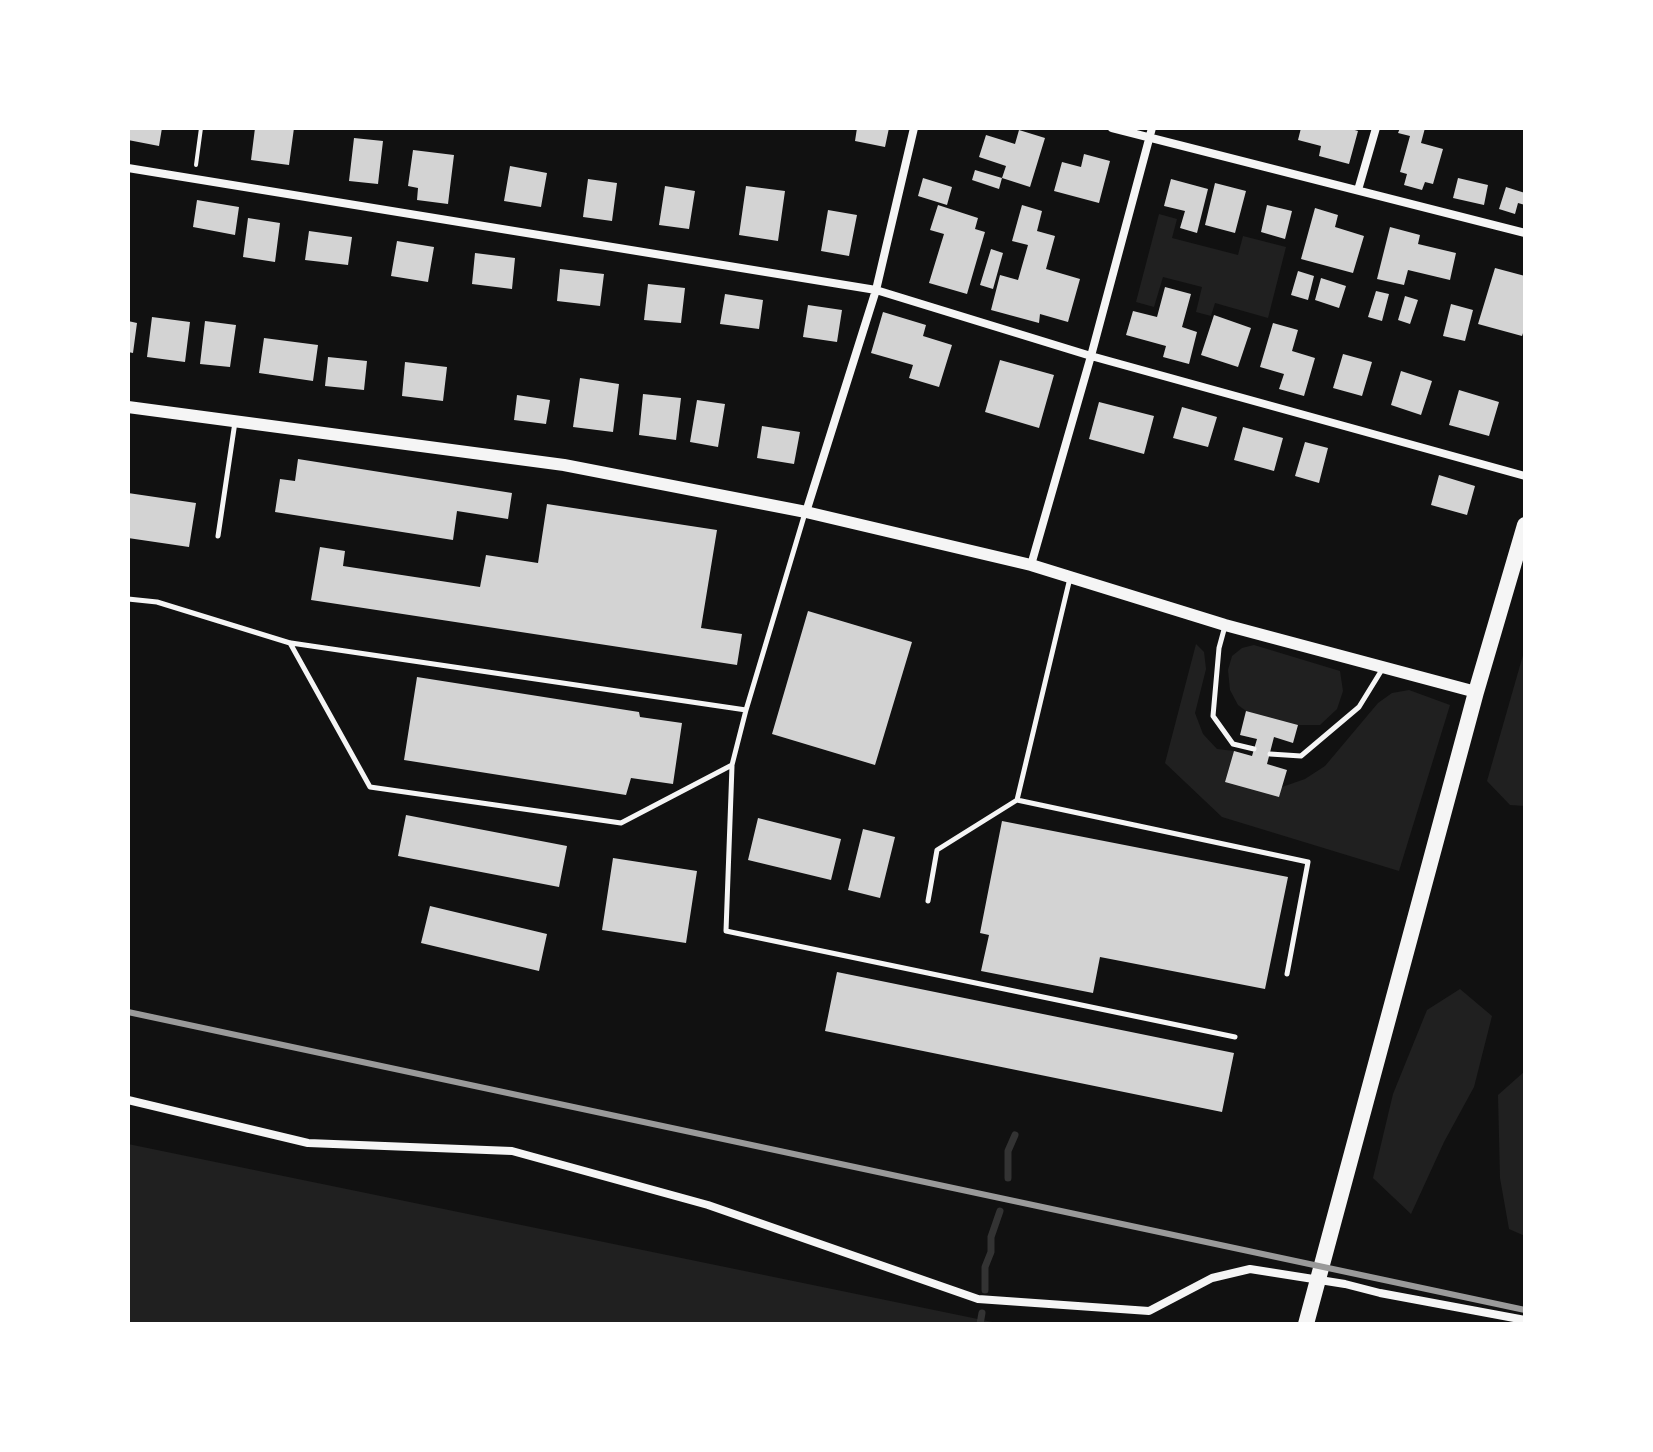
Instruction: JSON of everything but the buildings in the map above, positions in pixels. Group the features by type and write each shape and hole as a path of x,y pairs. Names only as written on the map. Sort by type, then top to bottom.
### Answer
{"highway":[{"path":"1306,1324 1476,692 1525,525"}],"street":[{"path":"806,512 876,290 914,128"},
{"path":"1112,128 1525,233"},
{"path":"1031,565 1152,128"},
{"path":"1358,190 1376,128"},
{"path":"128,168 876,290 1091,356 1525,476"},
{"path":"128,407 564,465 806,512 1031,565 1225,625 1476,692"},
{"path":"128,1100 308,1143 512,1151 708,1205 978,1299 1149,1311 1212,1278 1250,1269 1345,1284 1504,1320 1525,1320"}],"lane":[{"path":"218,536 235,421"},
{"path":"806,512 732,765 726,931 1235,1037"},
{"path":"1017,800 1070,577"},
{"path":"128,599 157,602 290,643 746,710"},
{"path":"1225,625 1219,648 1213,716 1233,744 1254,749"},
{"path":"290,643 370,787 621,823 732,765"},
{"path":"1270,754 1301,756 1359,707 1383,667"},
{"path":"928,901 937,850 1017,800 1308,862 1287,974"}],"path":[{"path":"194,179 201,128"}],"shaded area":[{"path":"1159,214 1177,219 1172,238 1238,255 1243,236 1286,247 1268,318 1215,303 1211,316 1196,312 1202,287 1163,277 1154,307 1136,302"},
{"path":"1196,644 1204,652 1206,669 1195,713 1203,734 1217,749 1234,751 1225,781 1282,787 1305,779 1325,766 1378,703 1392,693 1409,690 1450,705 1399,871 1222,817 1165,763"},
{"path":"1254,645 1340,671 1343,691 1337,709 1320,725 1298,725 1246,711 1238,705 1230,690 1228,670 1232,656 1242,648"},
{"path":"1525,648 1525,806 1510,805 1487,781"},
{"path":"1460,989 1492,1016 1474,1087 1444,1142 1411,1214 1373,1178 1393,1094 1427,1010"},
{"path":"1525,1071 1525,1236 1509,1229 1500,1178 1498,1095"},
{"path":"128,1144 1002,1324 128,1324"}],"waterway":[{"path":"1008,1178 1008,1151 1015,1135"},
{"path":"985,1290 985,1267 1000,1211"},
{"path":"980,1324 982,1313"}],"railway":[{"path":"128,1012 1525,1310"}]}
